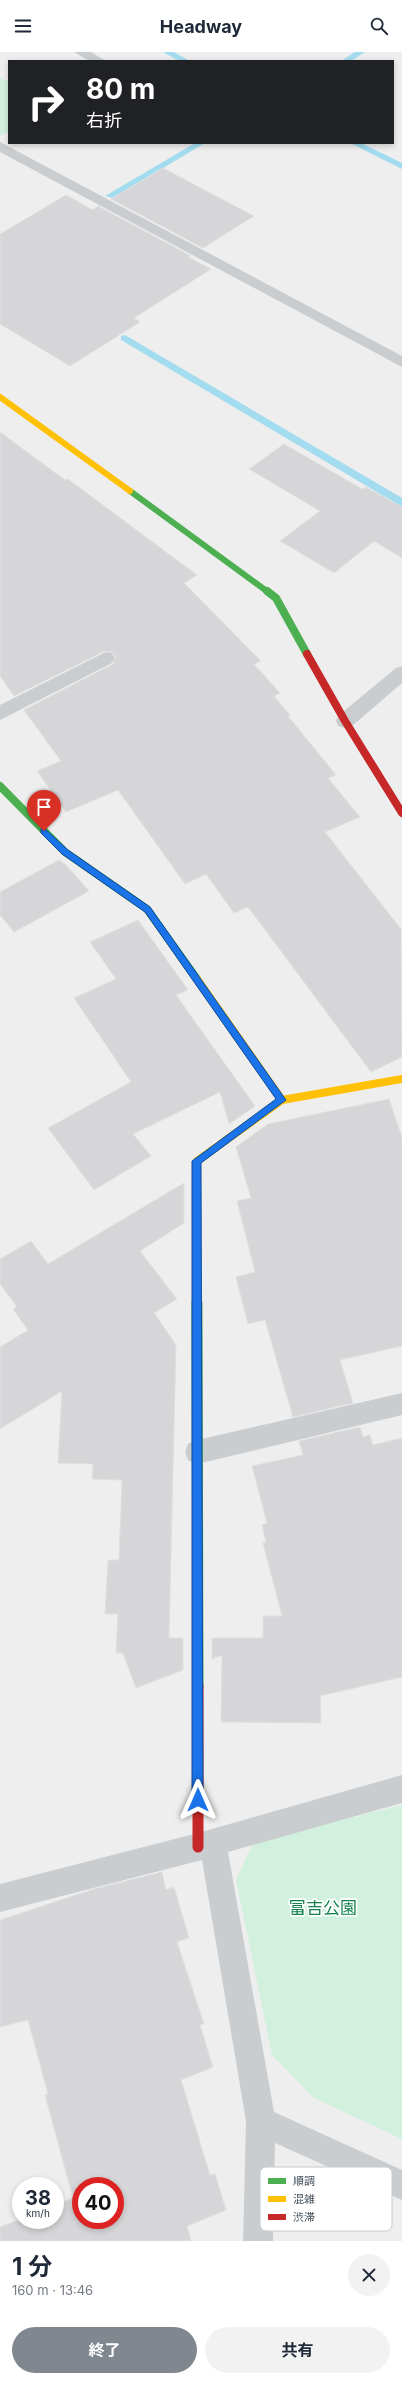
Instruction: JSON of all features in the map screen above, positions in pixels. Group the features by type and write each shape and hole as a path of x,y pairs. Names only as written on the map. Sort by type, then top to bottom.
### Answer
{"street":[{"path":"81,52 96,60"},
{"path":"0,146 402,362"},
{"path":"0,397 276,598 345,721 402,813"},
{"path":"0,713 106,658"},
{"path":"345,721 402,673"},
{"path":"0,786 65,852 148,909 282,1100"},
{"path":"258,2241 261,2121 205,1845 197,1452 197,1161 282,1100 402,1079"},
{"path":"197,1452 402,1404"},
{"path":"0,1898 205,1845 402,1789"},
{"path":"261,2121 362,2167"},
{"path":"392,2180 402,2185"}],"green space":[{"path":"0,78 8,82 8,132 0,136"},
{"name":"富吉公園","path":"402,1805 402,2139 314,2098 272,2055 236,1879 254,1842"}],"building":[{"path":"163,168 254,216 203,248 111,199"},
{"path":"66,195 93,210 98,206 191,256 188,257 211,269 134,318 140,322 70,366 0,324 0,234"},
{"path":"0,432 65,480 68,479 197,575 184,583 261,661 254,664 280,693 274,696 290,715 288,716 336,775 328,778 360,817 325,832 401,929 402,1057 371,1072 248,907 234,913 206,874 185,884 118,790 66,812 37,771 61,761 24,710 113,664 116,657 112,652 105,651 14,696 0,676"},
{"path":"284,444 362,489 366,487 402,507 402,558 374,541 334,573 280,541 320,511 249,469"},
{"path":"59,860 66,865 89,891 14,932 0,915 0,892"},
{"path":"138,920 188,990 176,995 255,1106 229,1124 220,1092 133,1134 151,1156 94,1190 48,1128 131,1082 74,998 116,979 90,942"},
{"path":"389,1099 402,1137 402,1346 340,1360 353,1403 293,1417 265,1320 248,1324 236,1277 255,1272 237,1201 251,1198 236,1147 268,1124"},
{"path":"184,1183 184,1223 140,1251 177,1299 154,1313 176,1345 169,1638 183,1638 183,1670 136,1688 123,1653 116,1653 118,1614 105,1614 108,1560 119,1560 122,1480 92,1479 93,1464 58,1463 62,1391 0,1429 0,1347 28,1330 13,1309 17,1307 0,1284 0,1259 31,1241 48,1264"},
{"path":"360,1427 363,1437 370,1435 373,1445 402,1438 402,1677 320,1696 321,1723 221,1722 222,1655 212,1659 212,1638 263,1638 263,1616 282,1616 263,1543 266,1542 262,1525 267,1523 252,1466 303,1455 299,1441"},
{"path":"162,1872 166,1890 174,1887 189,1938 177,1942 204,2024 200,2025 213,2067 181,2080 210,2175 215,2174 226,2210 187,2226 191,2241 0,2241 0,2227 12,2222 12,2229 64,2229 64,2202 72,2198 72,2229 124,2229 124,2177 72,2177 72,2194 45,2095 48,2094 28,2020 0,2027 0,1920 94,1889"}],"waterway":[{"path":"167,52 184,60"},
{"path":"347,60 361,52"},
{"path":"110,196 199,144"},
{"path":"356,144 402,166"},
{"path":"125,338 402,503"}],"traffic: fast":[{"path":"130,491 276,598 307,654"},
{"path":"0,786 65,852 147,909 197,979"},
{"path":"197,1298 198,1686"}],"traffic: slow":[{"path":"0,397 130,491"},
{"path":"197,979 282,1100 402,1079"},
{"path":"197,1298 197,1161 282,1100"}],"traffic: jam":[{"path":"307,654 345,721 402,813"},
{"path":"198,1686 198,1847"}],"route":[{"path":"44,831 65,852 148,909 282,1100 197,1161 198,1800"}]}
